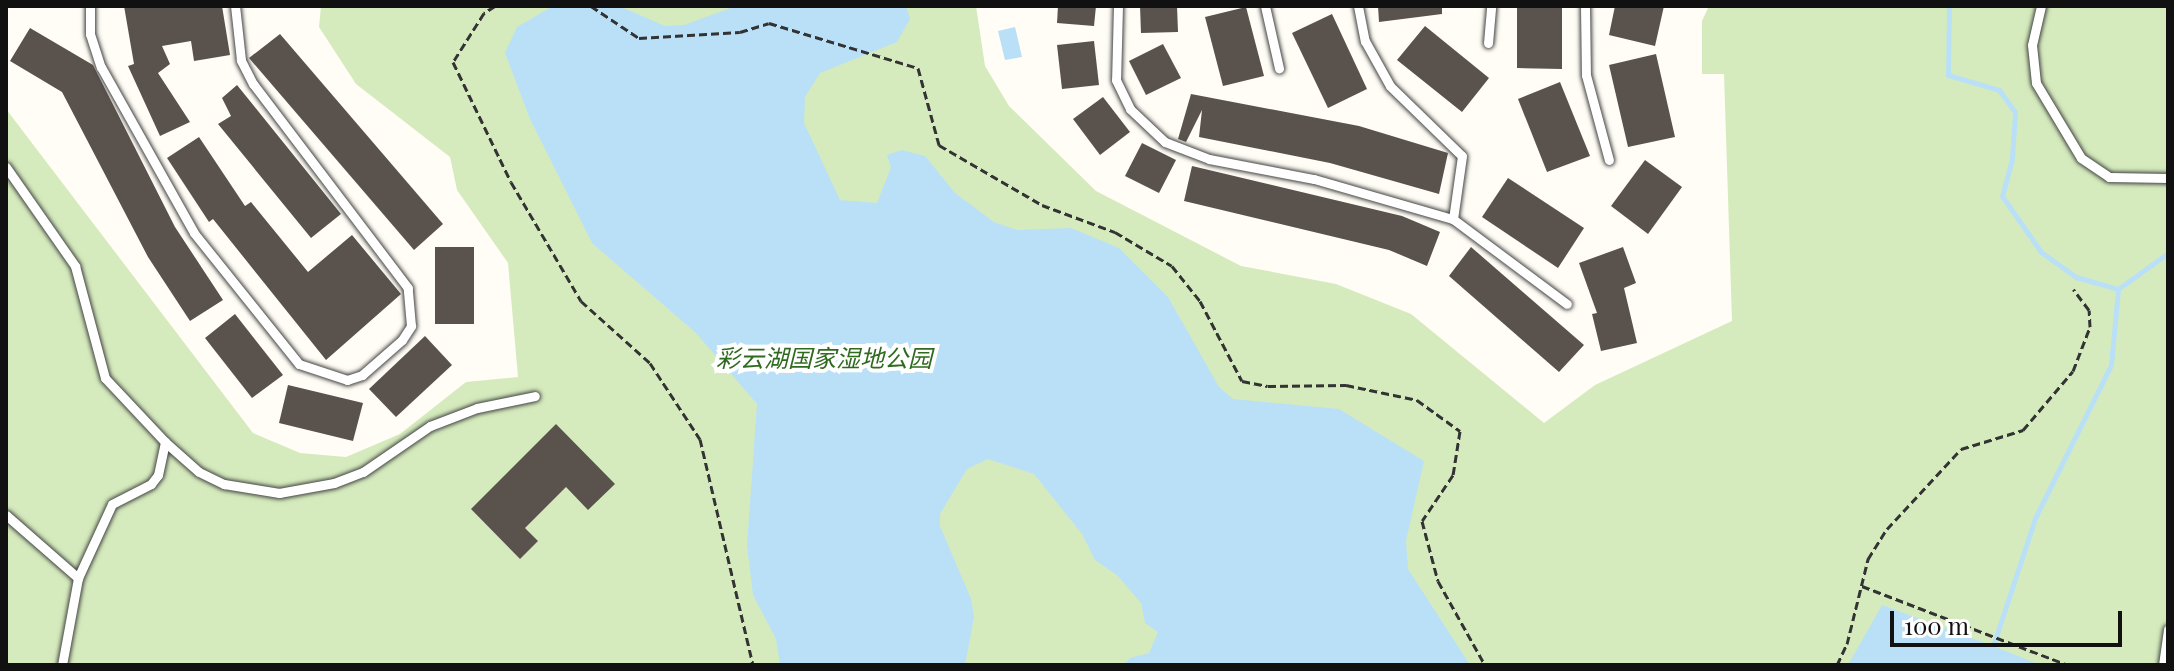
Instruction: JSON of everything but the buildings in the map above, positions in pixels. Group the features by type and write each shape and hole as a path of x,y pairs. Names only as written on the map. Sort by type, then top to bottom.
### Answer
{"lane":[{"path":"90,6 90,34 101,67 194,233 299,364 314,373 347,380 362,375 402,340 411,326 408,288 253,84 241,60 235,6"},
{"path":"1118,6 1116,80 1130,109 1165,142 1209,159 1314,179 1453,219 1567,304"},
{"path":"1265,6 1279,68"},
{"path":"1358,6 1365,41 1390,86 1462,156 1453,219"},
{"path":"1488,43 1491,6"},
{"path":"1585,6 1586,75 1609,160"},
{"path":"2041,6 2032,45 2036,83 2081,158 2109,177 2168,178"},
{"path":"6,167 75,266 105,378 165,442 199,472 224,484 279,493 334,483 363,472 430,426 477,408 535,396"},
{"path":"62,665 78,578 112,504 151,484 165,442"},
{"path":"6,515 78,578"},
{"path":"2163,665 2168,629"}],"path":[{"path":"495,6 484,13 453,62 511,182 581,301 650,363 700,439 753,665"},
{"path":"591,6 639,38 740,32 769,23 918,68 939,145 1042,205 1115,232 1172,266 1200,301 1242,381 1268,386 1346,385 1417,400 1460,431 1453,475 1422,521 1438,581 1485,665"},
{"path":"1837,665 1868,559 1887,529 1961,449 2023,430 2053,401 2073,371 2090,327 2089,310 2073,289"},
{"path":"1862,586 2068,665"}],"green space":[{"name":"彩云湖国家湿地公园","path":"321,6 976,6 985,66 1009,106 1096,191 1241,266 1336,284 1411,314 1544,423 1595,385 1732,321 1724,74 1702,74 1702,21 1709,6 2168,6 2168,665 6,665 6,109 253,433 300,453 346,457 400,434 466,382 518,377 508,263 457,190 450,157 356,84 319,27"}],"water":[{"path":"553,6 619,6 665,26 684,25 736,6 906,6 910,19 897,42 820,73 805,97 804,123 840,200 877,203 891,167 887,155 902,150 925,156 955,193 994,222 1017,230 1071,228 1119,248 1168,297 1219,387 1233,399 1339,409 1424,461 1406,541 1408,569 1470,665 1124,665 1130,658 1149,653 1158,632 1145,623 1141,603 1118,576 1095,560 1082,534 1034,474 988,459 967,469 940,514 940,526 971,599 974,617 965,665 780,665 776,639 753,595 747,545 757,404 696,333 592,243 530,119 505,53 517,27"},
{"path":"1015,27 1022,57 1005,60 998,31"},
{"path":"1882,605 1993,646 2040,665 1848,665"}],"waterway":[{"path":"1949,6 1948,75 1999,90 2015,112 2012,159 2002,196 2041,252 2076,277 2118,289"},
{"path":"1993,646 2035,518 2111,365 2118,289 2168,253"}]}
